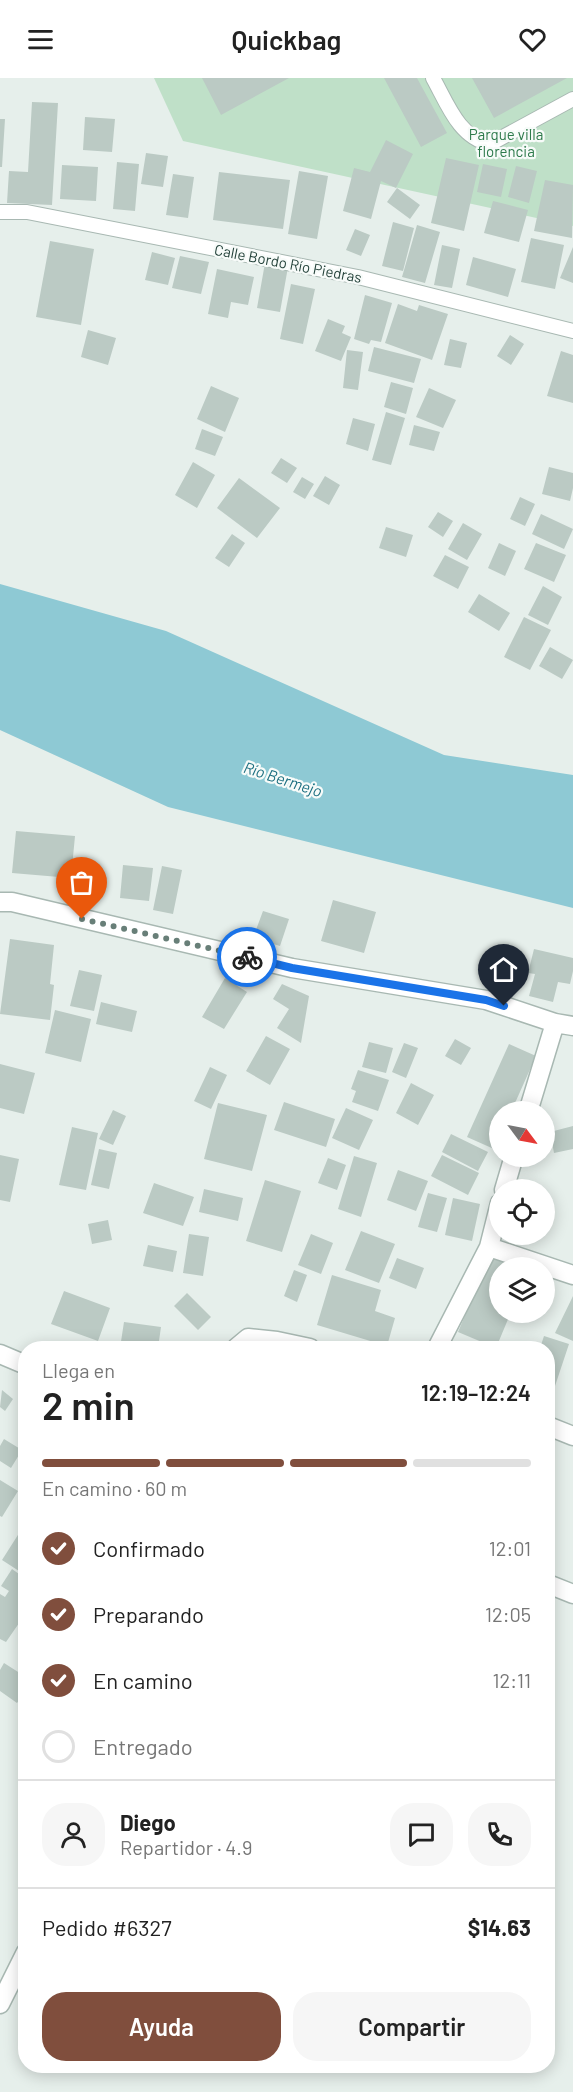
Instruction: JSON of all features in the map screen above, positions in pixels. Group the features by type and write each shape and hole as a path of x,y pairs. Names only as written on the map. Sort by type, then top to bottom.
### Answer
{"street":[{"path":"0,902 12,902 292,968 486,1000 564,1025 533,1101"},
{"path":"441,1341 490,1245"},
{"path":"489,1248 573,1275"},
{"path":"244,1341 248,1338 277,1341"},
{"path":"0,1354 18,1362"},
{"path":"555,1429 573,1436"},
{"path":"555,1587 573,1594"},
{"path":"0,2004 18,1969"}],"lane":[{"path":"433,78 463,130 479,142 490,144 573,99"},
{"name":"Calle Bordo Río Piedras","path":"0,212 27,212 357,277 573,331"}],"green space":[{"name":"Parque villa florencia","path":"154,78 573,78 573,226 183,141"}],"water":[{"name":"Río Bermejo","path":"0,584 166,631 444,755 573,775 573,908 168,807 0,730"}],"building":[{"path":"202,78 289,78 221,115"},
{"path":"384,78 417,78 447,133 421,147"},
{"path":"472,78 567,78 494,118"},
{"path":"32,102 58,103 52,205 7,203 9,171 28,172"},
{"path":"85,117 115,119 112,152 83,150"},
{"path":"0,119 5,119 2,167 0,167"},
{"path":"386,140 413,154 396,188 381,181 371,219 343,211 354,168 370,172"},
{"path":"146,153 168,156 163,187 141,184"},
{"path":"446,158 479,165 464,231 431,223"},
{"path":"117,162 139,164 135,211 113,209"},
{"path":"483,164 507,169 501,197 477,192"},
{"path":"62,165 98,167 96,201 60,199"},
{"path":"516,166 537,171 529,203 508,197"},
{"path":"299,171 328,176 317,239 288,234"},
{"path":"219,172 290,180 283,229 213,220"},
{"path":"173,174 194,177 188,218 166,215"},
{"path":"545,180 573,185 572,238 534,231"},
{"path":"397,188 420,205 410,219 387,202"},
{"path":"493,201 528,210 519,242 484,233"},
{"path":"393,222 414,228 403,271 382,266"},
{"path":"417,225 440,232 425,283 402,277"},
{"path":"355,229 370,235 361,256 346,250"},
{"path":"531,238 564,245 555,289 521,282"},
{"path":"50,241 94,249 81,325 36,317"},
{"path":"442,245 460,249 452,288 434,285"},
{"path":"573,247 573,283 560,278"},
{"path":"152,252 175,258 168,285 145,280"},
{"path":"180,256 209,262 201,294 172,288"},
{"path":"473,257 516,269 508,297 466,285"},
{"path":"265,263 288,267 280,312 257,308"},
{"path":"217,269 254,277 248,305 231,302 228,318 208,314"},
{"path":"291,284 315,289 303,344 280,339"},
{"path":"365,295 392,303 381,342 371,340 369,344 354,339"},
{"path":"398,304 417,311 419,305 448,314 432,360 385,343"},
{"path":"328,319 345,326 342,333 351,337 341,361 315,351"},
{"path":"88,330 116,338 108,365 81,357"},
{"path":"510,335 524,344 511,365 497,356"},
{"path":"450,339 467,343 461,368 444,365"},
{"path":"374,347 421,359 414,383 368,371"},
{"path":"347,350 363,352 358,390 343,388"},
{"path":"561,351 573,355 573,403 547,396"},
{"path":"391,382 413,388 406,414 384,407"},
{"path":"211,386 239,398 225,432 197,419"},
{"path":"429,388 456,400 443,428 416,417"},
{"path":"386,412 405,418 391,465 372,460"},
{"path":"353,418 375,424 368,451 346,444"},
{"path":"414,425 440,432 434,451 409,445"},
{"path":"202,429 223,437 215,456 195,449"},
{"path":"281,458 297,468 287,483 271,473"},
{"path":"193,462 215,475 197,508 175,495"},
{"path":"549,467 573,473 570,501 542,494"},
{"path":"325,476 340,485 329,505 313,496"},
{"path":"302,477 314,484 305,499 293,492"},
{"path":"239,478 280,508 257,538 217,508"},
{"path":"520,497 535,504 525,526 510,519"},
{"path":"438,512 453,521 443,537 428,527"},
{"path":"541,514 573,529 564,549 532,534"},
{"path":"463,523 482,534 467,560 448,549"},
{"path":"386,527 413,535 406,557 379,548"},
{"path":"232,534 245,543 229,567 215,558"},
{"path":"499,543 516,551 505,576 488,568"},
{"path":"536,543 566,555 554,582 524,569"},
{"path":"445,555 469,567 458,589 433,576"},
{"path":"543,586 562,597 548,625 528,615"},
{"path":"479,594 510,613 499,631 468,612"},
{"path":"524,617 551,630 530,670 504,657"},
{"path":"550,647 573,660 562,679 539,666"},
{"path":"16,831 75,836 71,878 12,873"},
{"path":"123,865 153,868 149,901 120,898"},
{"path":"162,866 182,870 173,914 153,910"},
{"path":"333,900 376,912 364,953 321,941"},
{"path":"263,911 289,919 280,946 253,938"},
{"path":"10,939 54,945 50,984 54,985 50,1020 0,1014"},
{"path":"534,949 573,958 570,984 558,982 553,1002 529,996 535,974 528,973"},
{"path":"495,966 518,971 512,999 489,994"},
{"path":"79,970 102,975 94,1011 70,1006"},
{"path":"225,978 247,992 224,1029 202,1017"},
{"path":"282,984 309,996 301,1043 277,1028 289,1009 273,999"},
{"path":"101,1002 137,1011 132,1032 96,1024"},
{"path":"55,1010 91,1019 81,1062 45,1053"},
{"path":"266,1036 290,1049 270,1085 246,1071"},
{"path":"455,1039 471,1048 461,1065 445,1056"},
{"path":"369,1042 393,1048 386,1073 362,1067"},
{"path":"404,1043 418,1048 406,1078 392,1072"},
{"path":"509,1044 536,1056 516,1101 489,1101 489,1147 467,1137"},
{"path":"0,1064 35,1073 24,1114 0,1108"},
{"path":"210,1067 227,1075 211,1109 194,1101"},
{"path":"358,1070 389,1080 378,1111 352,1102 356,1091 351,1089"},
{"path":"411,1083 434,1095 418,1125 396,1113"},
{"path":"284,1102 335,1119 326,1147 274,1130"},
{"path":"218,1103 267,1115 252,1171 204,1159"},
{"path":"346,1108 373,1120 359,1150 332,1138"},
{"path":"113,1110 126,1116 113,1145 99,1139"},
{"path":"573,1126 573,1149 555,1153 555,1131"},
{"path":"72,1127 98,1133 86,1190 59,1185"},
{"path":"451,1134 488,1152 478,1171 442,1152"},
{"path":"99,1149 117,1153 109,1189 91,1185"},
{"path":"0,1155 19,1159 10,1202 0,1200"},
{"path":"442,1155 479,1173 468,1195 431,1176"},
{"path":"354,1156 377,1163 361,1217 338,1209"},
{"path":"328,1158 346,1165 337,1190 318,1183"},
{"path":"398,1170 428,1181 416,1211 387,1200"},
{"path":"265,1180 301,1191 282,1252 246,1241"},
{"path":"154,1183 194,1197 183,1226 143,1213"},
{"path":"204,1189 243,1198 238,1221 199,1212"},
{"path":"428,1193 447,1198 437,1232 418,1227"},
{"path":"453,1198 480,1204 472,1241 445,1235"},
{"path":"108,1220 112,1240 92,1244 88,1224"},
{"path":"361,1231 395,1244 379,1283 345,1270"},
{"path":"189,1234 209,1237 203,1276 183,1273"},
{"path":"311,1234 333,1243 321,1274 298,1265"},
{"path":"148,1245 177,1251 173,1272 143,1266"},
{"path":"397,1258 424,1268 416,1289 389,1278"},
{"path":"489,1260 489,1323 506,1323 499,1341 479,1341 458,1332"},
{"path":"294,1270 307,1275 297,1302 284,1296"},
{"path":"332,1275 381,1290 375,1311 395,1318 388,1341 370,1341 317,1325"},
{"path":"64,1291 110,1308 98,1341 51,1324"},
{"path":"187,1293 211,1317 198,1330 174,1306"},
{"path":"573,1296 573,1341 555,1333"},
{"path":"124,1322 161,1327 159,1341 121,1341"},
{"path":"544,1336 569,1344 555,1386 555,1341 542,1341"},
{"path":"2,1390 13,1399 5,1411 0,1407"},
{"path":"4,1439 18,1448 18,1457 11,1468 0,1461 0,1446"},
{"path":"0,1480 18,1491 2,1517 0,1516"},
{"path":"18,1535 18,1570 2,1560"},
{"path":"12,1569 18,1573 18,1625 6,1642 0,1639 0,1594 5,1597 9,1591 1,1586"},
{"path":"4,1663 18,1672 17,1703 0,1691 0,1670"}],"way so far":[{"path":"82,919 247,957"}],"route":[{"path":"247,957 292,968 486,1000 504,1006"}]}
